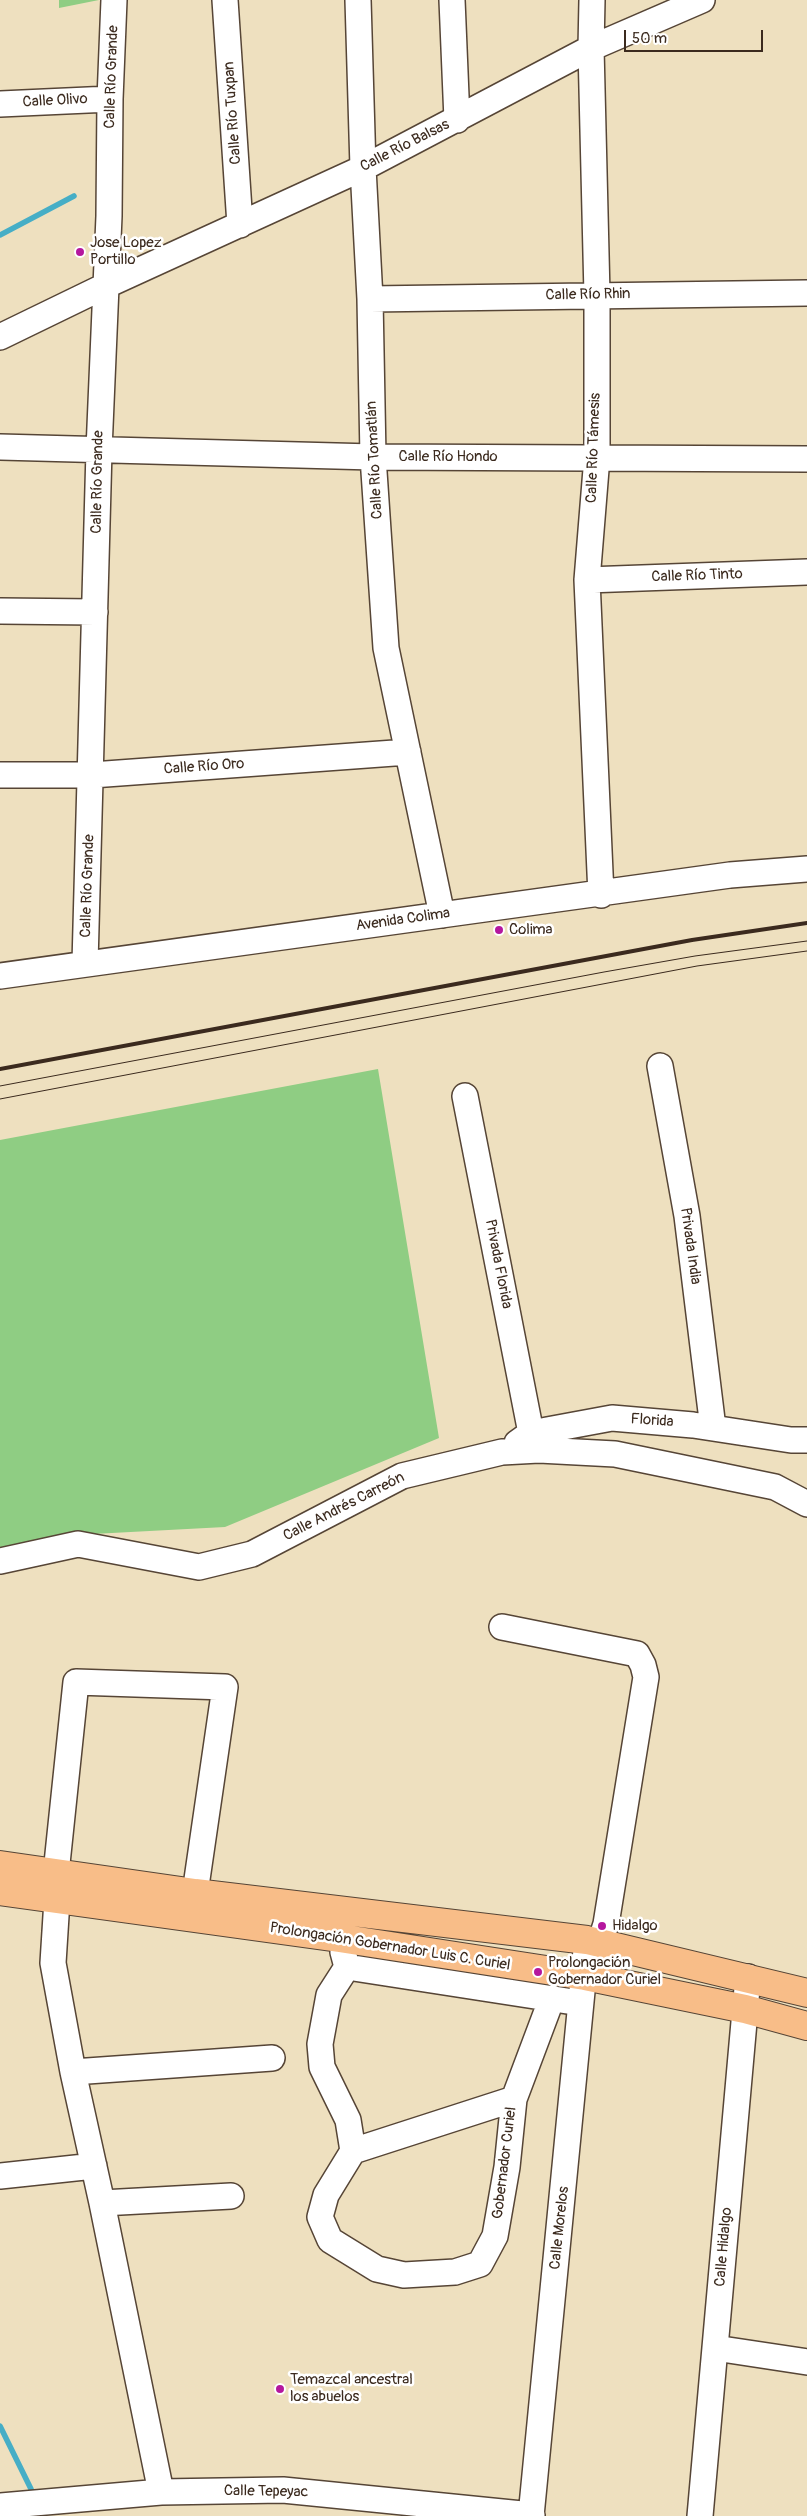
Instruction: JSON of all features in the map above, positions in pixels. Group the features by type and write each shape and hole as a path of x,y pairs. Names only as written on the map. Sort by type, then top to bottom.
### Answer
{"main road":[{"name":"Prolongación Gobernador Luis C. Curiel","path":"0,1865 56,1887 339,1938 585,1976 745,2009 807,2026"},
{"name":"Prolongación Gobernador Luis C. Curiel","path":"0,1891 56,1887 195,1894 594,1942 748,1977 807,1993"}],"street":[{"name":"Calle Río Grande","path":"85,963 92,775 98,450 109,216 110,98 114,0"},
{"name":"Calle Río Tuxpan","path":"225,0 240,225"},
{"name":"Calle Río Tomatlán","path":"358,0 362,168 370,299 373,457 386,648 442,915"},
{"path":"452,0 457,120"},
{"name":"Calle Río Támesis","path":"592,0 591,48 597,295 596,457 587,580 601,895"},
{"name":"Calle Río Balsas","path":"0,337 105,286 362,168 457,120 591,48 702,0"},
{"name":"Calle Olivo","path":"0,104 110,98"},
{"name":"Calle Río Rhin","path":"370,299 807,293"},
{"name":"Calle Río Hondo","path":"0,447 373,457 807,458"},
{"name":"Calle Río Tinto","path":"587,580 807,572"},
{"path":"0,611 95,612"},
{"name":"Calle Río Oro","path":"0,775 92,775 408,752"},
{"name":"Avenida Colima","path":"0,976 85,963 601,895 730,875 807,869"},
{"name":"Privada India","path":"660,1066 687,1216 713,1428"},
{"name":"Privada Florida","path":"465,1096 531,1433"},
{"name":"Florida","path":"502,1452 531,1433 612,1418 713,1428 791,1440 807,1440"},
{"name":"Calle Andrés Carreón","path":"0,1561 78,1544 199,1567 252,1554 402,1476 502,1452 538,1450 615,1454 775,1487 807,1504"},
{"name":"Calle Morelos","path":"502,1627 637,1654 643,1665 646,1677 606,1924 594,1942 585,1976 532,2515"},
{"path":"161,2492 102,2203 73,2072 54,1963 56,1887 76,1682 225,1687 195,1894"},
{"path":"339,1938 347,1967 329,1995 320,2044 322,2067 348,2120 354,2151"},
{"path":"347,1967 463,1987 552,1998 582,2004"},
{"name":"Calle Hidalgo","path":"700,2516 748,1977"},
{"name":"Gobernador Curiel","path":"514,2099 354,2151 326,2195 320,2217 330,2240 377,2269 404,2275 455,2272 480,2264 495,2236 507,2167 514,2099 552,1998"},
{"path":"73,2072 272,2058"},
{"path":"0,2176 94,2166"},
{"path":"102,2203 231,2196"},
{"path":"715,2348 807,2362"},
{"name":"Calle Tepeyac","path":"0,2506 161,2492 283,2490 532,2515"}],"green space":[{"path":"59,0 99,0 59,8"},
{"path":"378,1069 439,1438 225,1527 74,1535 0,1549 0,1140"}],"waterway":[{"path":"0,235 74,196"},
{"path":"0,2426 31,2489"}],"tram line":[{"path":"0,1086 604,972 695,956 807,941"},
{"path":"0,1099 697,966 807,951"}],"railway":[{"path":"0,1069 692,940 807,923"}],"place":[{"name":"Jose Lopez Portillo","path":"80,252"},
{"name":"Colima","path":"499,930"},
{"name":"Hidalgo","path":"602,1926"},
{"name":"Prolongación Gobernador Curiel","path":"538,1972"},
{"name":"Temazcal ancestral los abuelos","path":"280,2389"}]}
